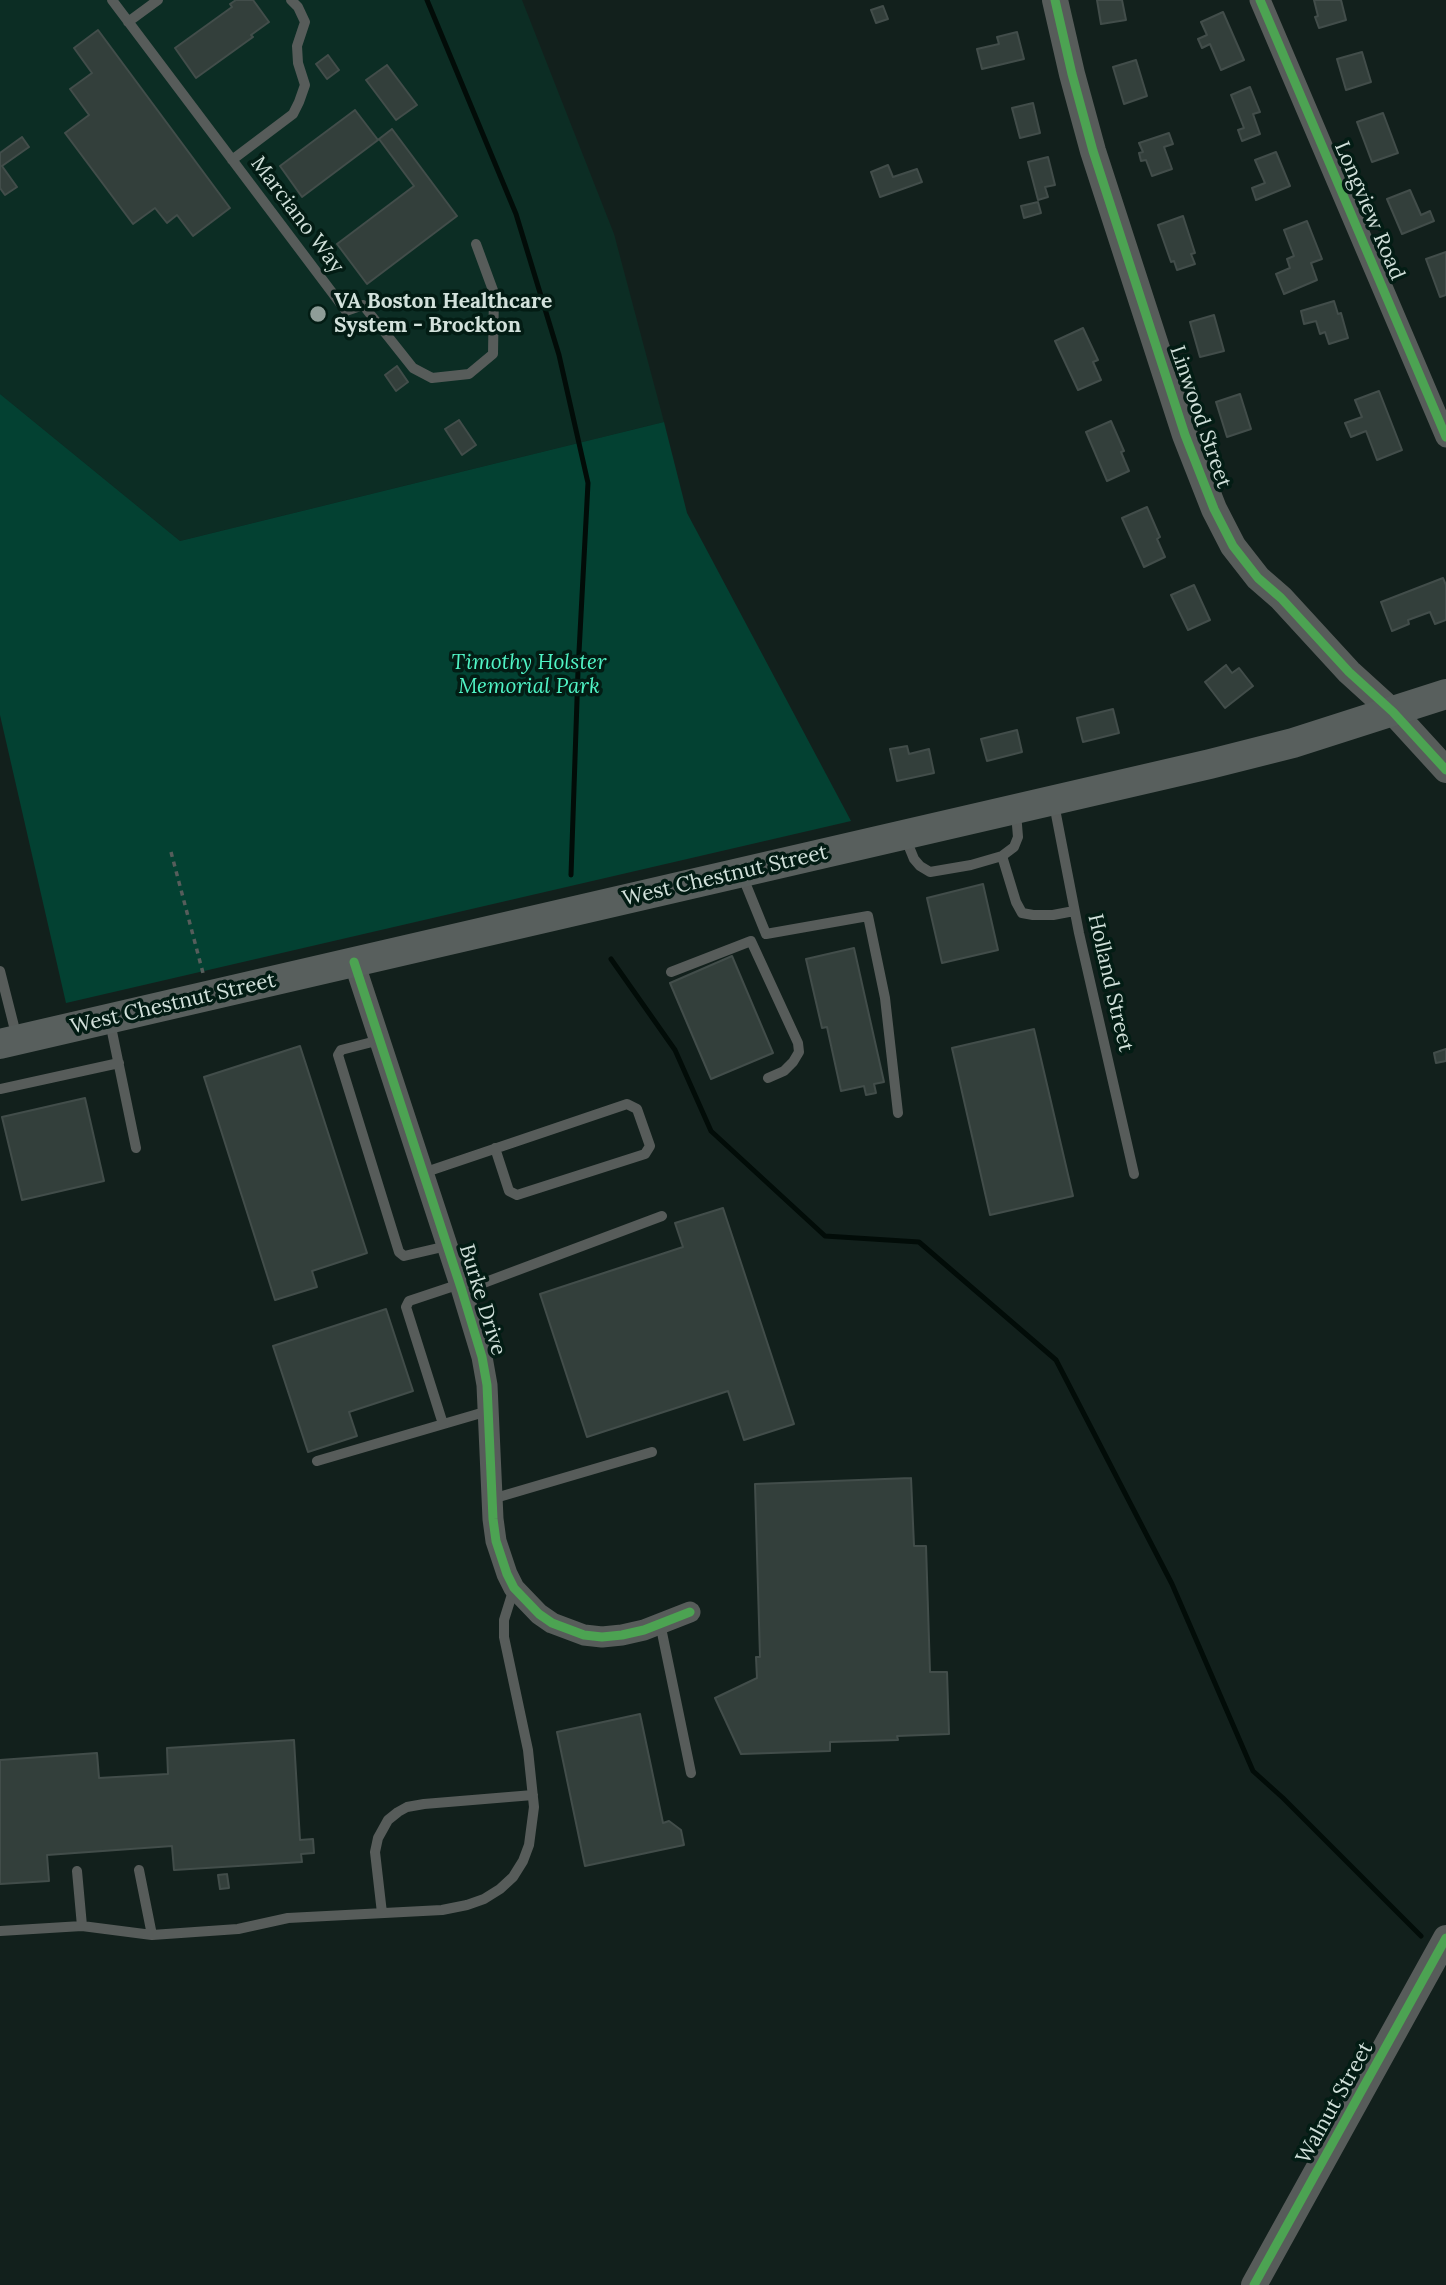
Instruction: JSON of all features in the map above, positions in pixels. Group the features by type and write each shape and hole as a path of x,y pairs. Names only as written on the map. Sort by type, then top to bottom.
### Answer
{"main road":[{"name":"West Chestnut Street","path":"9,1042 1293,743 1446,694"}],"street":[{"name":"Linwood Street","path":"1055,0 1093,151 1185,435 1214,509 1233,546 1258,578 1281,598 1349,672 1393,712 1446,770"},
{"name":"Longview Road","path":"1259,0 1446,437"},
{"name":"Burke Drive","path":"354,962 461,1287 485,1370 496,1541 514,1588 526,1602 552,1623 584,1635 622,1635 690,1612"},
{"name":"Walnut Street","path":"1254,2285 1446,1938"}],"lane":[{"name":"Marciano Way","path":"112,0 346,311 363,305 413,368 432,378 469,374 493,354 494,293 476,244"},
{"path":"128,22 158,0"},
{"path":"232,160 293,114 299,102 305,85 298,63 297,46 305,22 298,7 291,0"},
{"name":"Holland Street","path":"1053,800 1074,911 1134,1174"},
{"path":"904,834 914,859 930,872 971,865 1002,856 1014,847 1018,837 1016,808"},
{"path":"1002,856 1016,902 1022,912 1053,915 1074,911"},
{"path":"741,872 766,934"},
{"path":"671,972 766,934 868,916 885,998 898,1113"},
{"path":"751,941 798,1043 799,1052 793,1062 784,1071 768,1078"},
{"path":"0,971 9,1042"},
{"path":"110,1019 136,1148"},
{"path":"380,1040 341,1050 338,1055 399,1252 404,1256 447,1246"},
{"path":"0,1089 118,1063"},
{"path":"423,1172 495,1148 627,1104 637,1109 650,1146 645,1154 517,1195 509,1191 495,1148"},
{"path":"443,1424 406,1307 409,1301 461,1287 662,1216"},
{"path":"317,1461 488,1410"},
{"path":"492,1499 652,1452"},
{"path":"0,1931 82,1926 152,1935 238,1929 288,1918 442,1910 467,1906 500,1889 518,1869 529,1845 533,1794 526,1737 504,1637 505,1620 514,1588"},
{"path":"660,1623 691,1773"},
{"path":"382,1913 375,1852 378,1838 388,1820 398,1812 407,1807 424,1804 533,1794"},
{"path":"139,1870 152,1935"},
{"path":"77,1871 82,1926"}],"path":[{"path":"170,852 209,996"}],"shaded area":[{"name":"VA Boston Healthcare System - Brockton","path":"0,0 522,0 614,234 664,422 180,541 0,394"}],"green space":[{"name":"Timothy Holster Memorial Park","path":"0,394 180,541 664,422 687,513 851,821 66,1003 0,715"}],"building":[{"path":"236,0 253,0 269,22 251,35 253,37 196,78 175,48 232,7 230,4"},
{"path":"1097,0 1122,0 1126,20 1101,24"},
{"path":"1314,0 1341,0 1346,20 1319,28"},
{"path":"883,6 888,19 876,23 871,10"},
{"path":"1223,12 1244,60 1221,70 1210,44 1202,48 1198,39 1207,35 1201,22"},
{"path":"98,30 230,208 193,236 177,215 167,223 155,208 133,224 65,133 89,115 70,89 92,73 74,48"},
{"path":"1017,32 1024,59 982,69 977,49 999,44 997,37"},
{"path":"1362,52 1371,82 1346,90 1337,59"},
{"path":"328,55 339,70 327,79 316,64"},
{"path":"1136,60 1147,96 1124,104 1113,67"},
{"path":"387,65 417,105 396,120 366,80"},
{"path":"1250,87 1260,112 1253,114 1260,134 1242,141 1238,130 1244,128 1231,95"},
{"path":"1033,103 1040,133 1020,138 1012,108"},
{"path":"355,110 378,140 302,197 280,166"},
{"path":"1383,113 1398,153 1372,162 1357,122"},
{"path":"392,129 457,216 367,284 337,244 414,186 379,139"},
{"path":"1169,133 1173,144 1164,147 1172,169 1152,176 1146,160 1141,161 1139,153 1143,152 1139,143"},
{"path":"22,137 29,147 2,166 17,187 5,195 0,188 0,153"},
{"path":"1276,152 1290,186 1256,200 1252,188 1265,183 1255,160"},
{"path":"1048,157 1055,185 1045,187 1048,197 1038,200 1028,162"},
{"path":"888,165 893,177 917,169 922,182 880,197 871,172"},
{"path":"1410,190 1421,215 1430,211 1434,221 1402,234 1387,199"},
{"path":"1038,202 1041,213 1024,218 1021,206"},
{"path":"1183,216 1195,253 1191,254 1195,264 1177,270 1174,261 1171,262 1158,225"},
{"path":"1307,221 1322,259 1311,263 1317,280 1284,294 1276,274 1290,268 1287,259 1294,256 1284,230"},
{"path":"1446,252 1446,295 1440,297 1426,259"},
{"path":"1334,301 1338,314 1341,313 1348,338 1329,344 1325,332 1320,334 1316,321 1304,324 1301,311"},
{"path":"1214,315 1224,351 1200,357 1190,322"},
{"path":"1083,328 1098,360 1093,362 1101,380 1078,390 1055,341"},
{"path":"397,366 408,382 396,391 385,375"},
{"path":"1379,391 1402,450 1377,460 1366,431 1351,437 1345,423 1362,417 1355,400"},
{"path":"1240,394 1251,429 1227,437 1216,402"},
{"path":"459,420 476,445 462,455 445,429"},
{"path":"1111,421 1129,471 1107,481 1086,432"},
{"path":"1147,507 1165,557 1144,567 1122,518"},
{"path":"1443,578 1446,585 1446,620 1435,624 1430,612 1408,620 1409,624 1392,631 1381,602"},
{"path":"1194,585 1210,620 1188,630 1171,595"},
{"path":"1226,665 1232,673 1239,668 1253,686 1225,708 1205,682"},
{"path":"1113,709 1119,733 1083,742 1077,718"},
{"path":"1017,730 1022,752 987,761 981,739"},
{"path":"907,746 909,754 929,749 934,773 897,781 890,749"},
{"path":"983,884 998,950 942,963 927,898"},
{"path":"854,948 884,1082 874,1084 876,1093 866,1095 864,1086 841,1091 827,1027 822,1028 806,959"},
{"path":"732,956 773,1053 711,1079 670,983"},
{"path":"1034,1029 1073,1196 990,1215 952,1048"},
{"path":"300,1046 367,1253 312,1271 317,1287 275,1300 204,1077"},
{"path":"1446,1049 1446,1061 1436,1063 1434,1053"},
{"path":"85,1098 104,1181 22,1200 2,1117"},
{"path":"723,1208 794,1424 744,1440 728,1391 587,1437 540,1294 683,1247 675,1223"},
{"path":"386,1309 413,1391 349,1412 357,1436 308,1452 273,1346"},
{"path":"911,1478 914,1546 926,1546 930,1672 947,1672 949,1734 897,1736 898,1740 830,1742 830,1751 741,1754 715,1698 757,1678 756,1657 760,1657 755,1484"},
{"path":"640,1714 663,1823 669,1821 681,1830 684,1845 585,1866 557,1732"},
{"path":"294,1740 300,1840 313,1839 314,1853 301,1854 302,1862 174,1870 172,1846 47,1855 49,1881 0,1884 0,1760 97,1753 99,1778 168,1774 167,1748"},
{"path":"227,1874 229,1888 220,1889 218,1875"}],"waterway":[{"path":"427,0 516,214 559,355 588,483 571,875"},
{"path":"611,959 675,1050 711,1131 825,1236 919,1242 1056,1360 1172,1584 1253,1771 1421,1936"}],"cycle path":[{"path":"1055,0 1093,151 1185,435 1214,509 1233,546 1258,578 1281,598 1349,672 1393,712 1446,770"},
{"path":"1260,0 1446,437"},
{"path":"354,962 482,1357 487,1385 496,1541 514,1588 539,1614 552,1623 584,1635 622,1635 644,1630 690,1612"},
{"path":"1254,2285 1446,1938"}],"place":[{"name":"VA Boston Healthcare System - Brockton","path":"318,314"}]}
